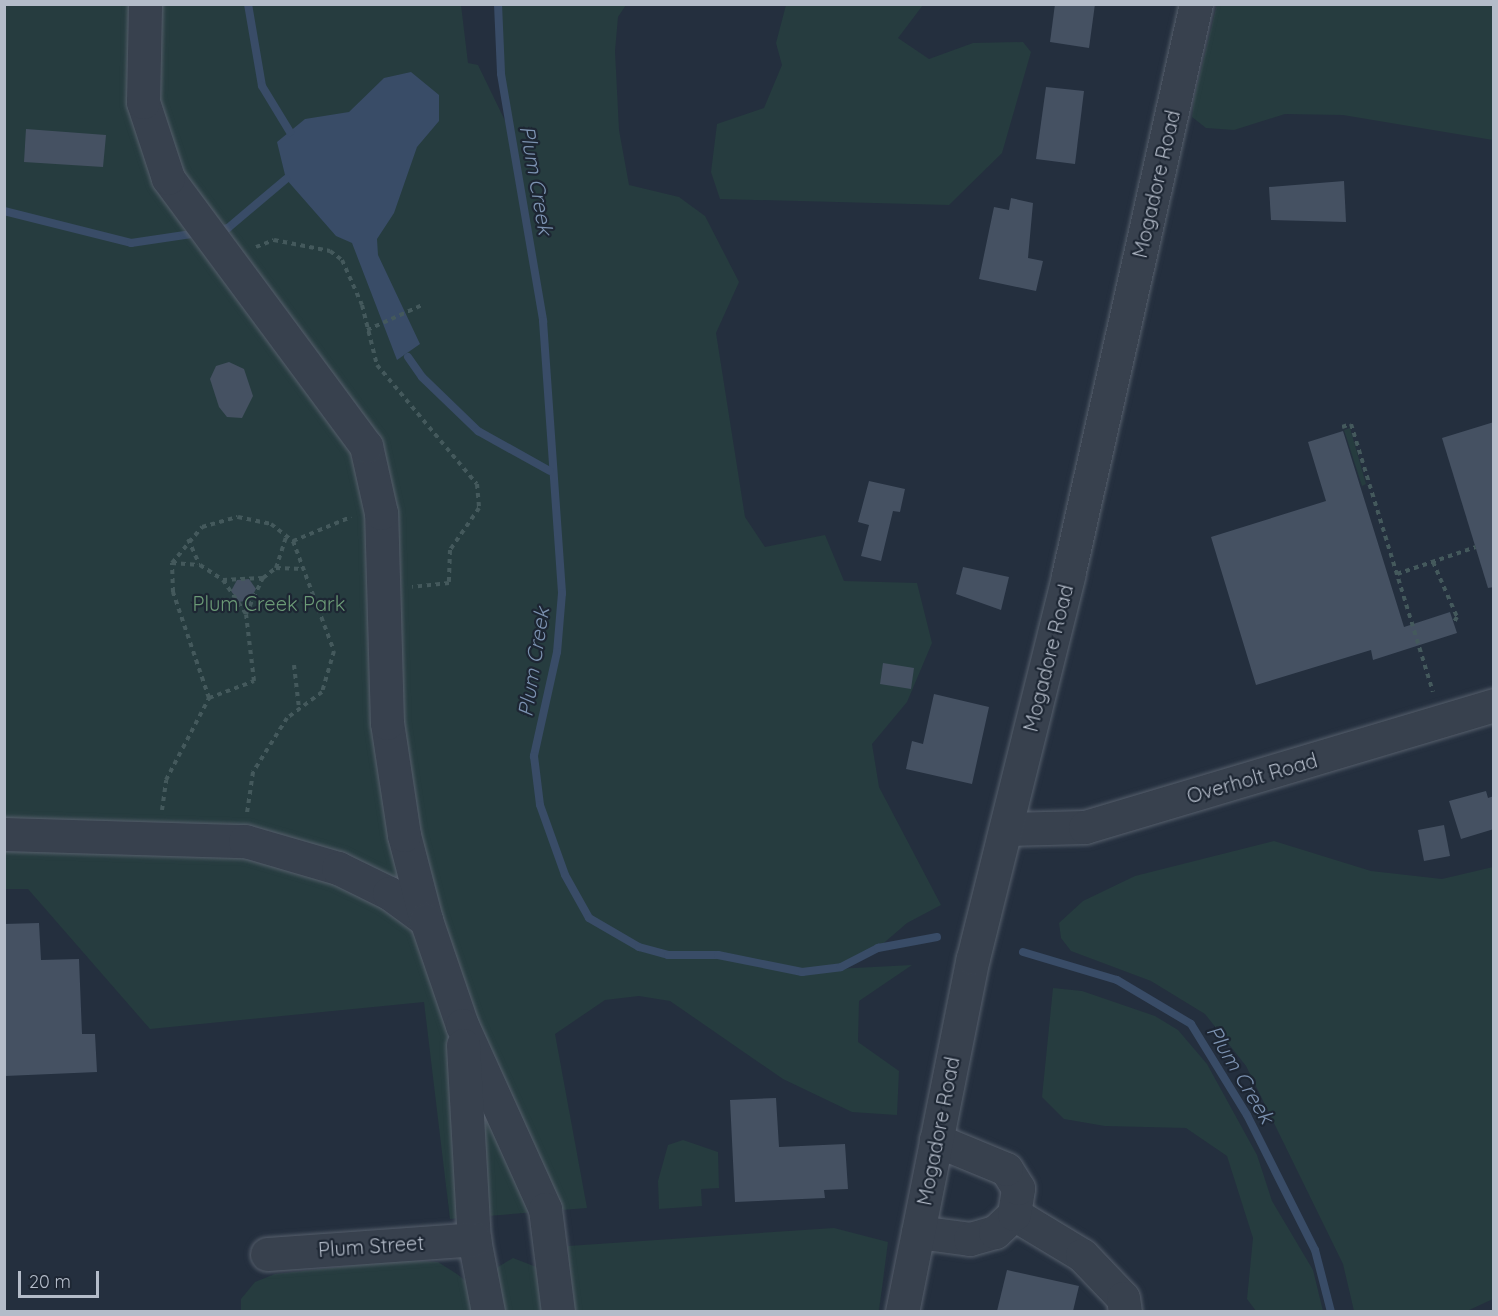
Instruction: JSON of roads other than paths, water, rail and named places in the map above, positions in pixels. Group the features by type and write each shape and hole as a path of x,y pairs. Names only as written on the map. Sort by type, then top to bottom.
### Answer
{"street":[{"path":"145,4 143,102 153,145 168,178 366,446 381,513 381,590 387,723 404,835 426,920 462,1025 545,1209 558,1311"},
{"name":"Mogadore Road","path":"902,1311 936,1140 1196,4"},
{"name":"Overholt Road","path":"1007,829 1084,827 1494,705"},
{"path":"4,834 245,841 338,867 388,892 426,920"},
{"path":"462,1025 474,1239 488,1311"},
{"path":"918,1232 970,1239 995,1232 1014,1214 1018,1188 1006,1169 936,1140"},
{"path":"1014,1214 1082,1255 1123,1298 1125,1311"},
{"name":"Plum Street","path":"267,1254 474,1239"}],"water":[{"path":"411,72 439,95 439,121 417,147 394,213 377,239 378,255 420,344 397,360 352,243 336,236 286,179 277,142 305,119 349,112 384,78"}],"waterway":[{"path":"248,4 262,86 290,132"},
{"name":"Plum Creek","path":"498,4 501,74 543,321 562,593 557,652 534,756 540,805 565,875 589,918 639,947 668,955 718,955 802,972 841,967 878,948 937,937"},
{"path":"216,230 228,228 286,179"},
{"path":"4,211 131,243 198,233"},
{"path":"408,357 422,377 478,431 550,471"},
{"name":"Plum Creek","path":"1023,952 1117,980 1191,1024 1247,1115 1315,1250 1331,1312"}],"park label":[{"name":"Plum Creek Park","path":"269,603"}]}
